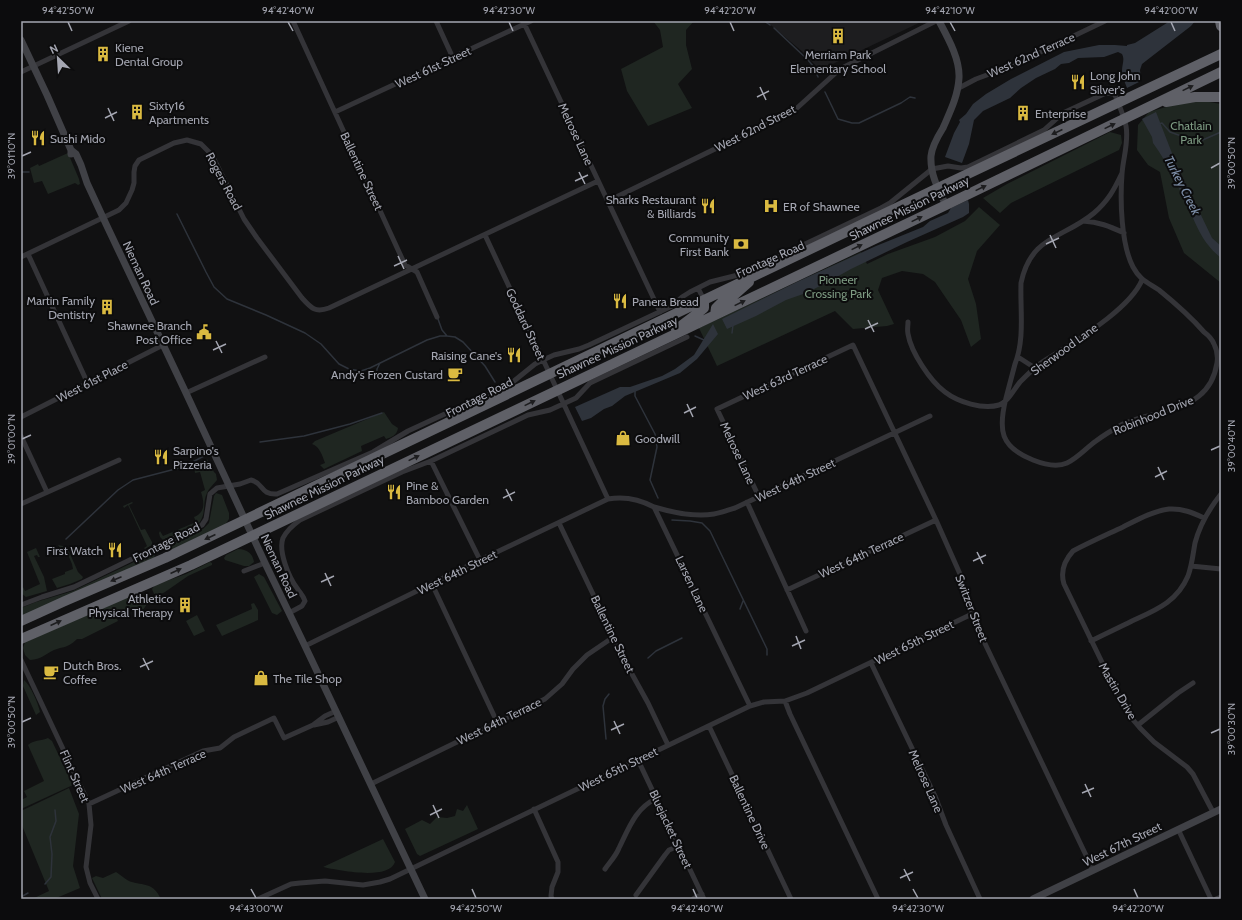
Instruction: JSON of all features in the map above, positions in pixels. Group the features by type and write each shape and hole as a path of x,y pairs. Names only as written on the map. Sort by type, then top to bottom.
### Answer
{"highway":[{"path":"1220,21 1221,26"},
{"name":"Shawnee Mission Parkway","path":"21,621 165,558 1220,54"},
{"name":"Shawnee Mission Parkway","path":"21,640 191,565 946,205 1221,72"},
{"path":"1156,103 1195,97 1221,97"},
{"path":"715,315 716,308 723,301 732,297 758,274"},
{"path":"667,338 691,316 697,314 704,308 704,300"},
{"path":"687,337 699,323"}],"main road":[{"path":"939,21 954,51 959,78 954,103 934,144 931,155 932,169 938,188 946,205"},
{"name":"Nieman Road","path":"21,40 71,150 76,154 103,218 265,563 425,899"},
{"name":"West 67th Street","path":"1032,899 1221,808"}],"street":[{"path":"21,72 129,21"},
{"name":"Ballentine Street","path":"293,21 406,265 417,272 437,317"},
{"path":"436,21 453,58"},
{"name":"West 61st Street","path":"335,112 453,58 524,22 531,21"},
{"name":"West 62nd Street","path":"608,201 791,112 840,69 936,21"},
{"name":"West 62nd Terrace","path":"957,89 976,79 1011,66 1105,21"},
{"name":"Melrose Lane","path":"524,22 660,312"},
{"path":"932,169 948,166 961,168 968,167 1044,130 1063,113 1106,93 1114,94 1118,103"},
{"name":"Robinhood Drive","path":"1118,103 1126,124 1127,135 1122,173 1122,213 1124,233 1130,261 1142,280 1160,291 1192,318 1215,345 1217,353 1216,370 1210,384 1201,395 1192,401 1182,406 1133,420 1122,425 1096,441 1067,463 1059,465 1040,463 1018,454 1005,440 1002,429 1002,412 1018,357 1021,327 1021,282 1028,261 1041,246 1049,239 1083,221 1101,207 1111,196 1122,173"},
{"name":"Rogers Road","path":"103,218 119,210 126,203 134,183 135,166 139,160 174,143 187,140 194,141 208,149 244,219 310,307 318,310 329,308 412,269"},
{"name":"Frontage Road","path":"21,605 74,587 202,525 206,519 210,494 217,488 240,484 251,480 258,483 267,493 277,494 373,452 408,431 514,381 535,364 543,360 554,355 579,349 672,306 682,297 698,288 718,279 742,274 881,208 890,203 932,169"},
{"path":"412,269 598,181"},
{"path":"21,257 103,218"},
{"path":"1083,221 1107,225 1124,233"},
{"name":"Goddard Street","path":"485,235 608,500"},
{"path":"28,254 88,384"},
{"name":"Sherwood Lane","path":"1005,400 1018,384 1035,368 1107,318 1131,296 1142,280"},
{"path":"698,288 704,300"},
{"path":"908,322 910,342 919,361 924,370 945,392 976,406 992,406 1001,404 1005,400"},
{"path":"289,613 302,606 305,601 292,580 284,562 282,544 283,539 292,526 306,517 402,472 431,461 528,415 550,410 576,398 590,383 687,337"},
{"name":"West 61st Place","path":"21,417 163,345"},
{"name":"West 63rd Terrace","path":"718,409 853,345"},
{"name":"Switzer Street","path":"853,345 960,574 972,614 1093,870"},
{"path":"186,392 265,357"},
{"path":"1018,357 1035,368"},
{"name":"Melrose Lane","path":"718,409 759,497"},
{"name":"West 64th Street","path":"654,507 667,511 706,515 722,512 759,497 930,416"},
{"path":"21,436 47,492"},
{"path":"21,504 119,460"},
{"path":"431,461 480,560"},
{"path":"1091,641 1163,606 1171,600 1185,582 1191,566 1196,540 1204,518 1221,494"},
{"path":"608,500 625,497 632,498 641,500 654,507"},
{"name":"West 64th Street","path":"305,646 480,560 608,500"},
{"name":"Melrose Lane","path":"747,502 806,631"},
{"name":"Larsen Lane","path":"654,507 750,706"},
{"name":"Mastin Drive","path":"1204,518 1189,512 1169,509 1143,517 1073,551 1067,557 1062,572 1064,584 1129,715 1154,742 1187,767 1193,774 1213,812"},
{"name":"West 64th Terrace","path":"787,590 936,520"},
{"name":"Ballentine Street","path":"560,523 612,638 648,703 668,745"},
{"path":"159,546 165,558"},
{"path":"244,571 265,563"},
{"path":"1191,566 1221,569"},
{"path":"432,584 497,722"},
{"name":"West 65th Street","path":"258,899 270,896 291,884 311,881 363,885 390,879 750,706 764,702 785,701 807,693 972,614"},
{"name":"West 64th Terrace","path":"371,784 545,699 562,684 587,655 612,638"},
{"name":"Flint Street","path":"21,660 22,666 89,804 91,824 86,867 90,883 98,899"},
{"name":"Melrose Lane","path":"871,663 935,796 946,825 980,899"},
{"path":"1138,726 1178,693 1193,683"},
{"path":"785,701 793,721 878,899"},
{"name":"West 64th Terrace","path":"89,804 203,751 220,748 234,737 274,718 284,738 313,725 325,716 338,714"},
{"name":"Ballentine Drive","path":"709,726 791,899"},
{"name":"Bluejacket Street","path":"638,760 703,896"},
{"path":"605,869 619,849 624,836 639,812 645,804 656,798"},
{"path":"534,810 558,862 558,872 552,887 552,899"},
{"path":"1178,829 1211,899"},
{"path":"636,895 669,850 679,846"},
{"path":"693,899 703,896"},
{"path":"1216,899 1221,897"}],"shaded area":[{"path":"766,21 923,21 820,70 803,52"}],"green space":[{"path":"653,21 694,21 686,30 686,45 692,69 678,84 692,108 648,126 627,91 621,69 663,47 660,30"},
{"name":"Chatlain Park","path":"1204,101 1221,104 1221,283 1184,253 1169,218 1160,172 1148,165 1137,150 1138,125 1149,112 1176,104"},
{"path":"1110,132 1121,135 1122,143 1119,150 1011,203 1000,213 983,198 1007,184"},
{"path":"68,153 80,184 78,185 75,183 48,194 42,181 34,183 30,168 38,164 39,166"},
{"name":"Pioneer Crossing Park","path":"979,207 1000,225 977,251 968,279 976,304 981,339 971,347 961,320 935,282 923,274 902,271 882,278 878,290 894,324 853,329 835,311 717,366 699,328 861,252 867,264 888,254 935,237 965,221"},
{"path":"384,412 392,424 398,428 394,435 386,439 384,436 361,446 362,451 324,469 320,465 325,463 319,449 312,444 315,441"},
{"path":"207,459 216,474 217,480 207,493 201,520 198,524 163,540 160,537 160,531 163,536 196,522 194,517 201,512 203,506 201,492 205,490 200,472 195,473 194,467 197,465 200,469"},
{"path":"216,493 222,495 229,513 229,519 225,525 170,551 167,549 167,546 203,529 209,523 214,496"},
{"path":"132,502 133,503 129,505 141,530 145,529 152,542 152,545 145,549 144,548 147,546 128,505 124,508 123,506"},
{"path":"58,545 67,547 78,572 83,577 82,579 57,588 52,579 73,569 66,550 60,548"},
{"path":"36,548 40,557 37,555 34,556 44,577 47,591 26,597 22,594 21,589 23,587 25,591 40,584 27,552"},
{"path":"238,549 249,552 254,562 249,566 244,566 225,560 224,558 226,555"},
{"path":"153,553 155,555 154,558 21,617 21,608 73,591"},
{"path":"210,562 212,565 188,576 165,592 159,595 154,594 152,589 155,585 186,574"},
{"path":"259,574 264,577 282,611 277,615 272,613 254,577"},
{"path":"137,593 142,595 147,604 143,610 139,611 136,607 116,617 118,621 82,639 77,639 69,645 40,658 30,660 25,655 23,648 25,642"},
{"path":"254,603 258,610 258,620 222,636 216,625 252,609 251,604"},
{"path":"197,615 205,631 194,636 186,621"},
{"path":"24,680 32,690 38,704 40,712 36,715 23,686"},
{"path":"48,738 52,741 73,785 21,809 21,800 27,797 24,791 44,781 28,745 32,742"},
{"path":"69,788 79,814 73,866 80,888 54,899 32,899 49,891 21,823 21,811"},
{"path":"467,805 478,829 420,856 417,854 405,829 422,820 430,824 437,817 447,818 455,816 457,809 463,811"},
{"path":"383,839 395,862 391,868 373,873 362,873 323,867"},
{"path":"116,872 130,881 149,886 155,890 161,899 102,899 92,878 96,876 103,878"}],"water":[{"path":"1170,21 1195,21 1191,26 1142,64 1140,70 1141,81 1127,88 1122,73 1123,56 1118,52 1104,57 1078,58 1069,63 1061,64 1055,69 1036,78 1021,88 1010,98 983,111 974,120 969,144 962,163 945,157 960,122 959,120 966,114 973,104 986,94 1011,79 1064,52 1099,45 1127,46 1135,43"},
{"name":"Turkey Creek","path":"1156,112 1175,161 1212,238 1221,246 1221,258 1210,247 1198,229 1172,175 1153,143 1152,137 1142,119"},
{"path":"968,200 969,213 963,217 907,242 806,293 786,300 727,329 722,319 797,282 876,246 923,227 930,221 948,213 951,208"},
{"path":"713,324 718,334 697,359 680,373 625,396 612,406 604,409 591,418 582,421 575,407 620,387 630,387 662,376 675,369 694,355"}],"waterway":[{"path":"764,21 770,25"},
{"path":"774,28 808,60 813,66 818,77"},
{"path":"825,92 838,119 852,123 859,123 901,103 910,97 915,98"},
{"path":"1159,124 1162,123 1170,132 1198,142 1221,132"},
{"path":"21,172 29,172"},
{"path":"177,214 214,287 227,299 305,333 321,344 339,364 349,369 361,371 427,340 440,336 447,336 455,337 463,342 485,366 495,382"},
{"path":"438,319 442,330 447,336"},
{"path":"732,333 733,325"},
{"path":"695,336 704,340"},
{"path":"377,379 377,369 380,363"},
{"path":"635,391 635,396 655,434 657,447 650,480 658,498"},
{"path":"260,442 304,436 350,424 382,413"},
{"path":"66,539 118,490 133,480 183,467 204,456"},
{"path":"672,520 702,523 710,531 767,649 767,655"},
{"path":"740,609 743,601"},
{"path":"648,658 656,651 682,638"},
{"path":"606,739 603,706 605,699 609,694"},
{"path":"45,884 51,877 52,854 50,837 56,821 55,810"},
{"path":"21,897 28,893"}],"place":[{"name":"Merriam Park Elementary School","path":"838,36"},
{"name":"Kiene Dental Group","path":"103,54"},
{"name":"Long John Silver's","path":"1078,82"},
{"name":"Sixty16 Apartments","path":"137,112"},
{"name":"Enterprise","path":"1023,113"},
{"name":"Sushi Mido","path":"38,138"},
{"name":"Sharks Restaurant & Billiards","path":"708,206"},
{"name":"ER of Shawnee","path":"771,206"},
{"name":"Community First Bank","path":"741,244"},
{"name":"Panera Bread","path":"620,301"},
{"name":"Martin Family Dentistry","path":"107,307"},
{"name":"Shawnee Branch Post Office","path":"204,332"},
{"name":"Raising Cane's","path":"514,355"},
{"name":"Andy's Frozen Custard","path":"455,374"},
{"name":"Goodwill","path":"623,438"},
{"name":"Sarpino's Pizzeria","path":"161,457"},
{"name":"Pine & Bamboo Garden","path":"394,492"},
{"name":"First Watch","path":"115,550"},
{"name":"Athletico Physical Therapy","path":"185,605"},
{"name":"Dutch Bros. Coffee","path":"51,672"},
{"name":"The Tile Shop","path":"261,678"}]}
